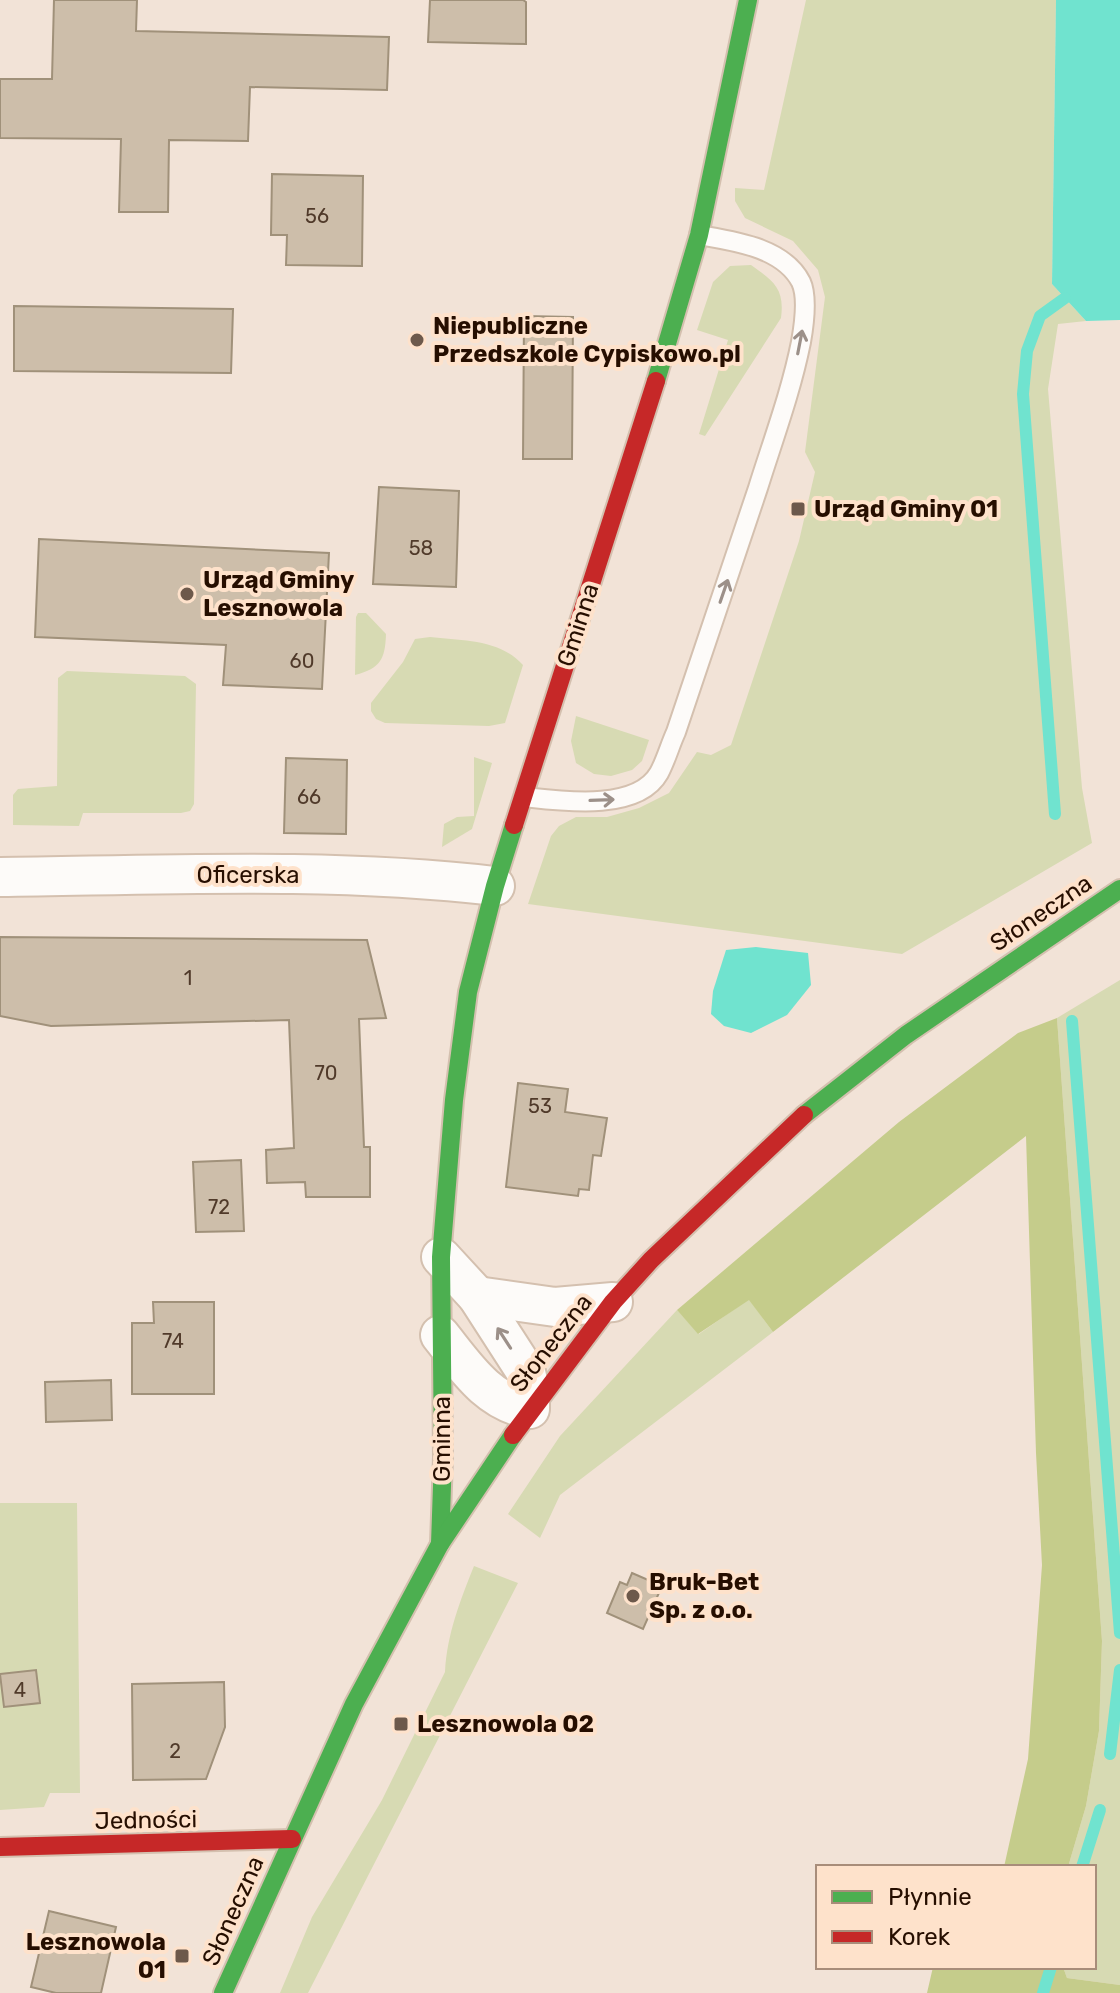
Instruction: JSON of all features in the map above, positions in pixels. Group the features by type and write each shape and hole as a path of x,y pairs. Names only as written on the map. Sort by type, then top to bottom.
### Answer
{"street":[{"name":"Gminna","path":"440,1544 443,1457 441,1269 454,1100 468,992 495,886 682,298 699,235 748,0"},
{"name":"Oficerska","path":"0,877 253,874 431,879 495,886"},
{"name":"Słoneczna","path":"223,1993 354,1704 440,1544 530,1409 613,1302 651,1260 811,1108 906,1035 1120,889"},
{"path":"441,1269 477,1296 526,1372 530,1409"},
{"path":"477,1296 555,1307 613,1302"},
{"name":"Gminna","path":"440,1335 476,1380 501,1401 530,1409"},
{"name":"Jedności","path":"0,1847 292,1839"}],"lane":[{"path":"524,797 552,800 622,799 647,786 659,774 782,414 801,340 803,286 794,271 782,261 756,248 743,242 699,235"}],"green space":[{"path":"806,0 1056,0 1052,284 1086,321 1058,324 1048,389 1082,788 1092,843 902,954 528,904 551,836 559,826 576,817 607,817 639,808 669,793 697,752 711,755 731,745 799,541 815,472 805,452 825,297 818,270 793,241 745,218 735,201 735,188 764,190"},
{"path":"751,265 776,286 781,299 781,318 705,436 699,434 728,340 697,330 713,282 730,266"},
{"path":"358,613 366,613 386,634 380,661 371,669 355,675 356,617"},
{"path":"430,637 492,646 514,656 523,665 505,723 489,726 385,723 376,719 371,703 403,662 415,639"},
{"path":"67,671 185,676 196,684 194,804 190,811 83,813 79,826 13,825 13,795 18,789 57,786 58,678"},
{"path":"576,716 649,740 642,761 632,770 611,776 594,774 576,763 571,741"},
{"path":"474,757 492,763 472,829 442,847 444,824 457,817 474,816"},
{"path":"1120,980 1120,1985 1067,1978 1064,1969 1096,1969 1096,1865 1069,1865 1086,1806 1099,1731 1102,1641 1057,1018"},
{"path":"1057,1018 1102,1641 1099,1731 1086,1806 1069,1865 1004,1865 1028,1759 1042,1565 1026,1136 773,1332 749,1300 698,1334 677,1310 899,1122 1018,1033"},
{"path":"749,1299 773,1332 560,1495 540,1538 508,1514 560,1436 677,1310 699,1334"},
{"path":"0,1503 77,1503 80,1793 50,1793 44,1807 0,1810"},
{"path":"474,1566 518,1583 308,1993 280,1993 312,1917 382,1800 445,1672 451,1631"},
{"path":"933,1969 1064,1969 1067,1978 1120,1985 1120,1993 927,1993"}],"water":[{"path":"1056,0 1120,0 1120,320 1086,321 1052,284"},
{"path":"756,947 808,953 811,985 787,1015 751,1033 724,1026 711,1014 713,991 726,950"}],"building":[{"path":"54,0 137,0 136,31 389,37 387,90 250,87 248,141 169,140 168,212 119,212 121,139 0,138 0,79 52,79"},
{"path":"430,0 523,0 526,2 526,44 428,42"},
{"path":"272,174 363,176 362,266 286,265 287,235 271,235"},
{"path":"14,306 233,309 231,373 14,371"},
{"path":"524,316 573,317 572,459 523,459"},
{"path":"379,487 459,491 456,587 373,584"},
{"path":"39,539 329,553 322,689 223,685 226,645 35,637"},
{"path":"286,758 347,760 346,834 284,833"},
{"path":"0,937 367,940 386,1018 359,1019 364,1147 370,1147 370,1197 306,1197 305,1182 267,1183 266,1150 294,1148 289,1020 51,1026 0,1016"},
{"path":"518,1083 568,1089 565,1112 607,1118 601,1156 593,1155 589,1190 579,1189 578,1196 506,1187"},
{"path":"241,1160 244,1231 196,1232 193,1162"},
{"path":"153,1302 214,1302 214,1394 132,1394 132,1323 154,1323"},
{"path":"111,1380 112,1420 46,1422 45,1382"},
{"path":"632,1573 662,1586 643,1629 607,1613 620,1582 627,1585"},
{"path":"36,1670 40,1703 4,1707 0,1674"},
{"path":"224,1682 225,1727 206,1779 133,1780 132,1684"},
{"path":"49,1911 116,1927 101,1993 56,1993 31,1987"}],"waterway":[{"path":"1055,814 1023,394 1027,351 1040,316 1065,298"},
{"path":"1072,1021 1120,1633"},
{"path":"1110,1754 1120,1670"},
{"path":"1083,1865 1100,1810"},
{"path":"1043,1993 1050,1969"}],"traffic: fast":[{"path":"656,381 699,235 748,0"},
{"path":"440,1544 443,1457 441,1257 454,1100 468,992 514,825"},
{"path":"804,1115 906,1035 1120,889"},
{"path":"223,1993 354,1704 440,1544 513,1435"}],"traffic: jam":[{"path":"514,825 656,381"},
{"path":"513,1435 613,1302 651,1260 804,1115"},
{"path":"0,1847 292,1839"}],"place":[{"name":"Niepubliczne Przedszkole Cypiskowo.pl","path":"417,340"},
{"name":"Urząd Gminy 01","path":"798,509"},
{"name":"Urząd Gminy Lesznowola","path":"187,594"},
{"name":"Bruk-Bet Sp. z o.o.","path":"633,1596"},
{"name":"Lesznowola 02","path":"401,1724"},
{"name":"Lesznowola 01","path":"182,1956"}]}
